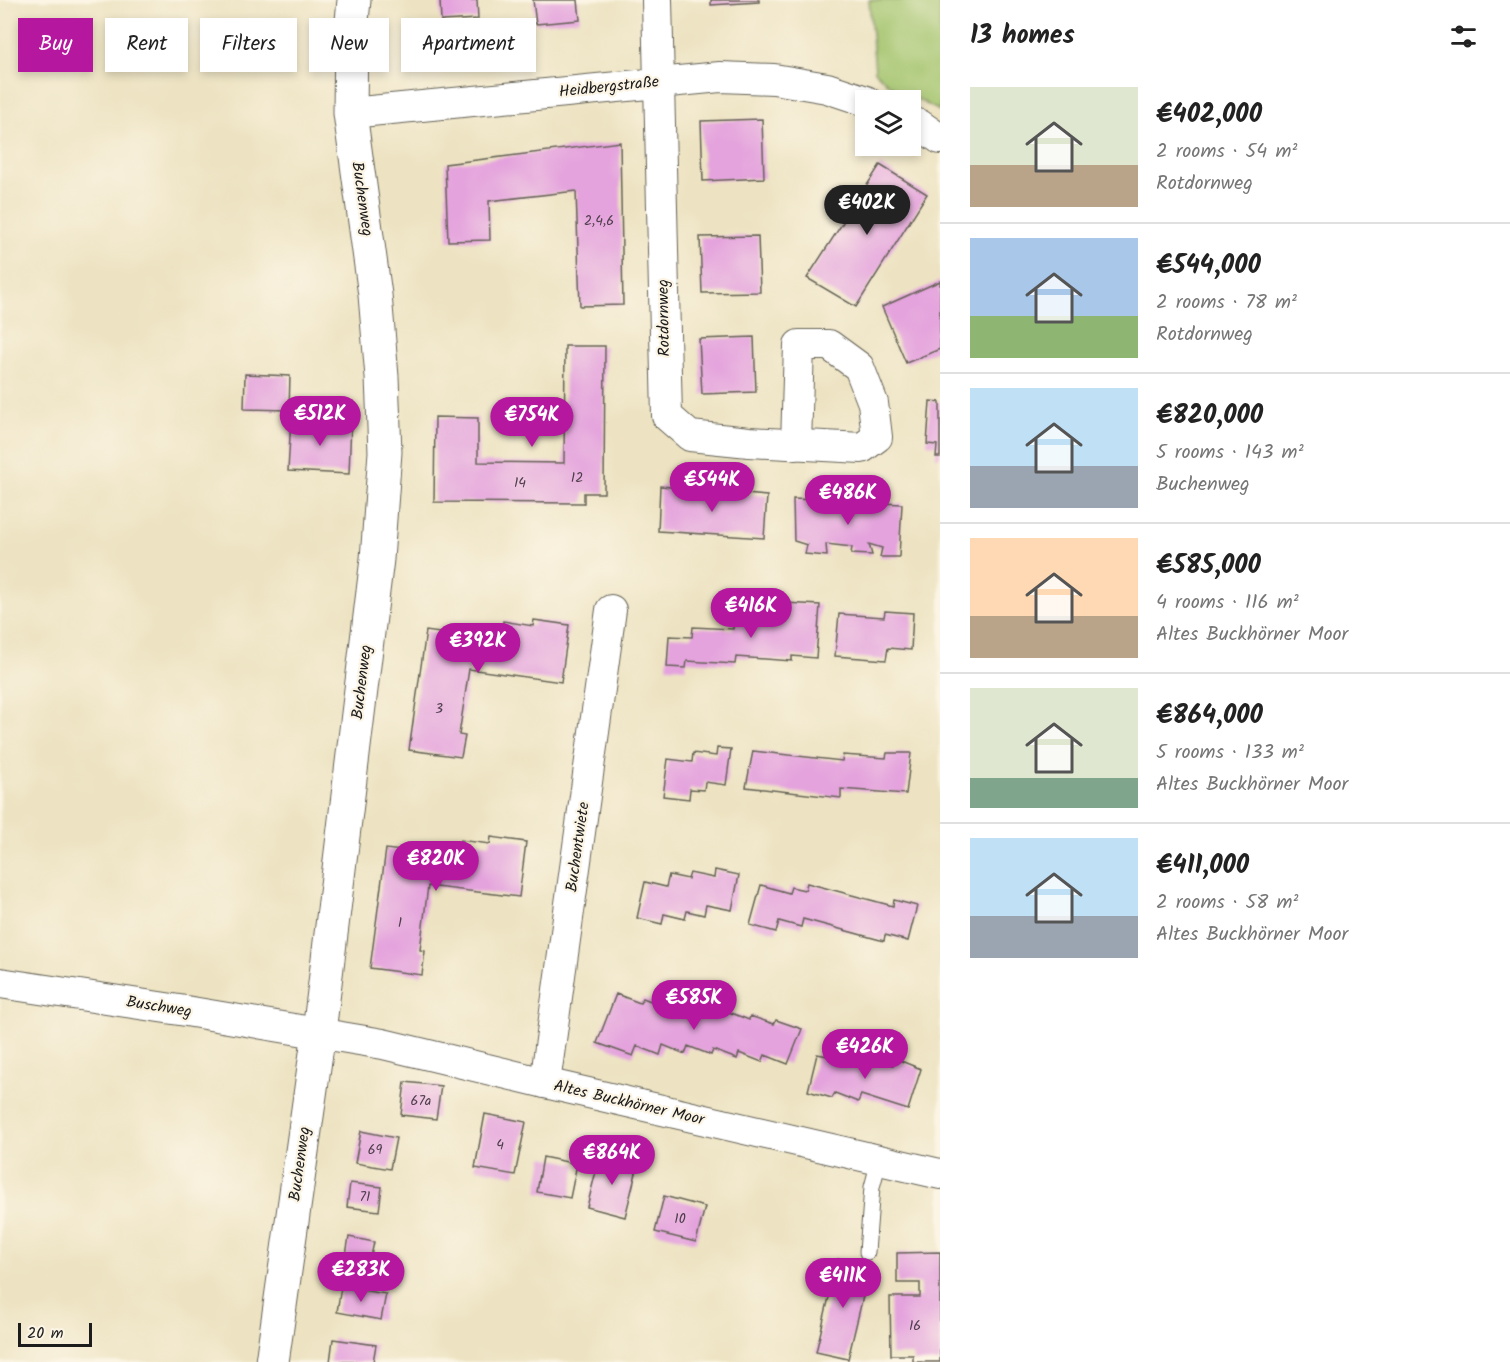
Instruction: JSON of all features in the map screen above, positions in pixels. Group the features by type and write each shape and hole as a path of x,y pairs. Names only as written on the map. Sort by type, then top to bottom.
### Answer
{"street":[{"name":"Buchenweg","path":"272,1362 319,1032 377,559 385,452 382,376 375,295 350,113 351,31 354,0"},
{"name":"Rotdornweg","path":"657,0 667,416 690,436 796,445"},
{"name":"Heidbergstraße","path":"350,113 720,77 774,79 827,88 855,98"},
{"path":"921,126 940,139"},
{"name":"Buchentwiete","path":"545,1083 611,610"},
{"name":"Buschweg","path":"0,983 319,1032"},
{"name":"Altes Buckhörner Moor","path":"319,1032 383,1044 940,1174"}],"lane":[{"path":"867,1252 872,1187 879,1161"}],"green space":[{"path":"869,0 940,0 940,111 921,101 921,90 899,90 889,85 875,71"}],"building":[{"path":"440,0 477,0 478,18 441,18"},
{"path":"533,0 578,0 580,20 536,24"},
{"path":"711,0 759,0 759,2 711,5"},
{"path":"762,119 764,178 703,181 701,121"},
{"path":"620,142 623,305 580,306 576,191 489,201 490,240 448,241 445,164"},
{"path":"880,165 927,194 856,307 807,278"},
{"path":"758,236 760,292 702,293 700,237"},
{"path":"940,281 940,349 906,363 882,307"},
{"path":"754,337 756,392 702,394 699,339"},
{"path":"565,346 605,346 604,493 584,493 584,503 434,502 435,417 478,418 478,462 564,463"},
{"path":"245,374 290,376 289,410 244,409"},
{"path":"930,401 940,402 940,457 936,457 937,445 927,444"},
{"path":"291,419 351,422 349,474 288,471"},
{"path":"660,486 767,496 764,538 658,531"},
{"path":"793,499 902,504 899,557 880,557 882,548 869,544 872,555 851,554 852,547 826,544 827,556 805,554 807,545 794,541"},
{"path":"785,603 820,605 816,658 792,656 792,661 736,657 735,664 687,661 686,668 667,667 669,636 692,637 693,627 733,629 734,615 784,618"},
{"path":"885,611 913,613 911,650 888,648 886,660 835,656 839,614 884,617"},
{"path":"534,620 569,625 561,682 469,669 459,735 465,736 461,757 409,750 426,631 475,638 477,624 502,628 503,621 533,626"},
{"path":"717,748 731,749 726,785 705,782 704,790 690,789 689,799 663,796 668,759 692,762 693,753 716,756"},
{"path":"753,751 842,761 843,755 886,758 887,753 911,753 906,794 841,789 841,798 746,787"},
{"path":"491,837 526,842 519,897 428,886 420,950 425,951 422,975 370,968 386,849 432,855 434,843 460,846 460,840 490,844"},
{"path":"715,870 739,875 732,910 706,905 704,915 687,911 685,919 664,914 662,924 637,918 645,882 666,887 669,875 688,879 690,873 714,878"},
{"path":"807,883 893,906 894,900 917,906 908,941 885,935 884,941 803,919 801,927 779,921 776,932 750,925 761,885 789,893 791,887 805,890"},
{"path":"616,994 640,1003 643,998 668,1008 670,1002 694,1011 695,1007 719,1015 721,1009 749,1020 750,1016 774,1024 776,1020 802,1029 788,1064 765,1055 762,1062 739,1053 737,1059 713,1050 711,1055 688,1046 685,1054 663,1045 660,1055 637,1046 633,1056 597,1043"},
{"path":"817,1054 867,1063 868,1055 893,1065 896,1059 921,1069 908,1110 861,1095 858,1102 835,1093 832,1098 808,1091"},
{"path":"405,1082 441,1086 436,1119 401,1115"},
{"path":"485,1114 526,1122 515,1175 475,1168"},
{"path":"361,1131 396,1138 390,1169 355,1163"},
{"path":"600,1155 638,1165 625,1217 587,1207"},
{"path":"543,1157 577,1164 570,1198 537,1192"},
{"path":"350,1183 382,1187 379,1211 347,1207"},
{"path":"664,1196 705,1207 696,1242 655,1232"},
{"path":"349,1237 374,1242 368,1271 344,1267"},
{"path":"940,1252 940,1362 913,1362 913,1355 891,1355 890,1297 920,1297 920,1283 897,1283 897,1253"},
{"path":"838,1259 870,1267 848,1359 816,1352"},
{"path":"341,1287 386,1294 381,1320 337,1312"},
{"path":"333,1339 376,1345 373,1362 330,1362"}]}
